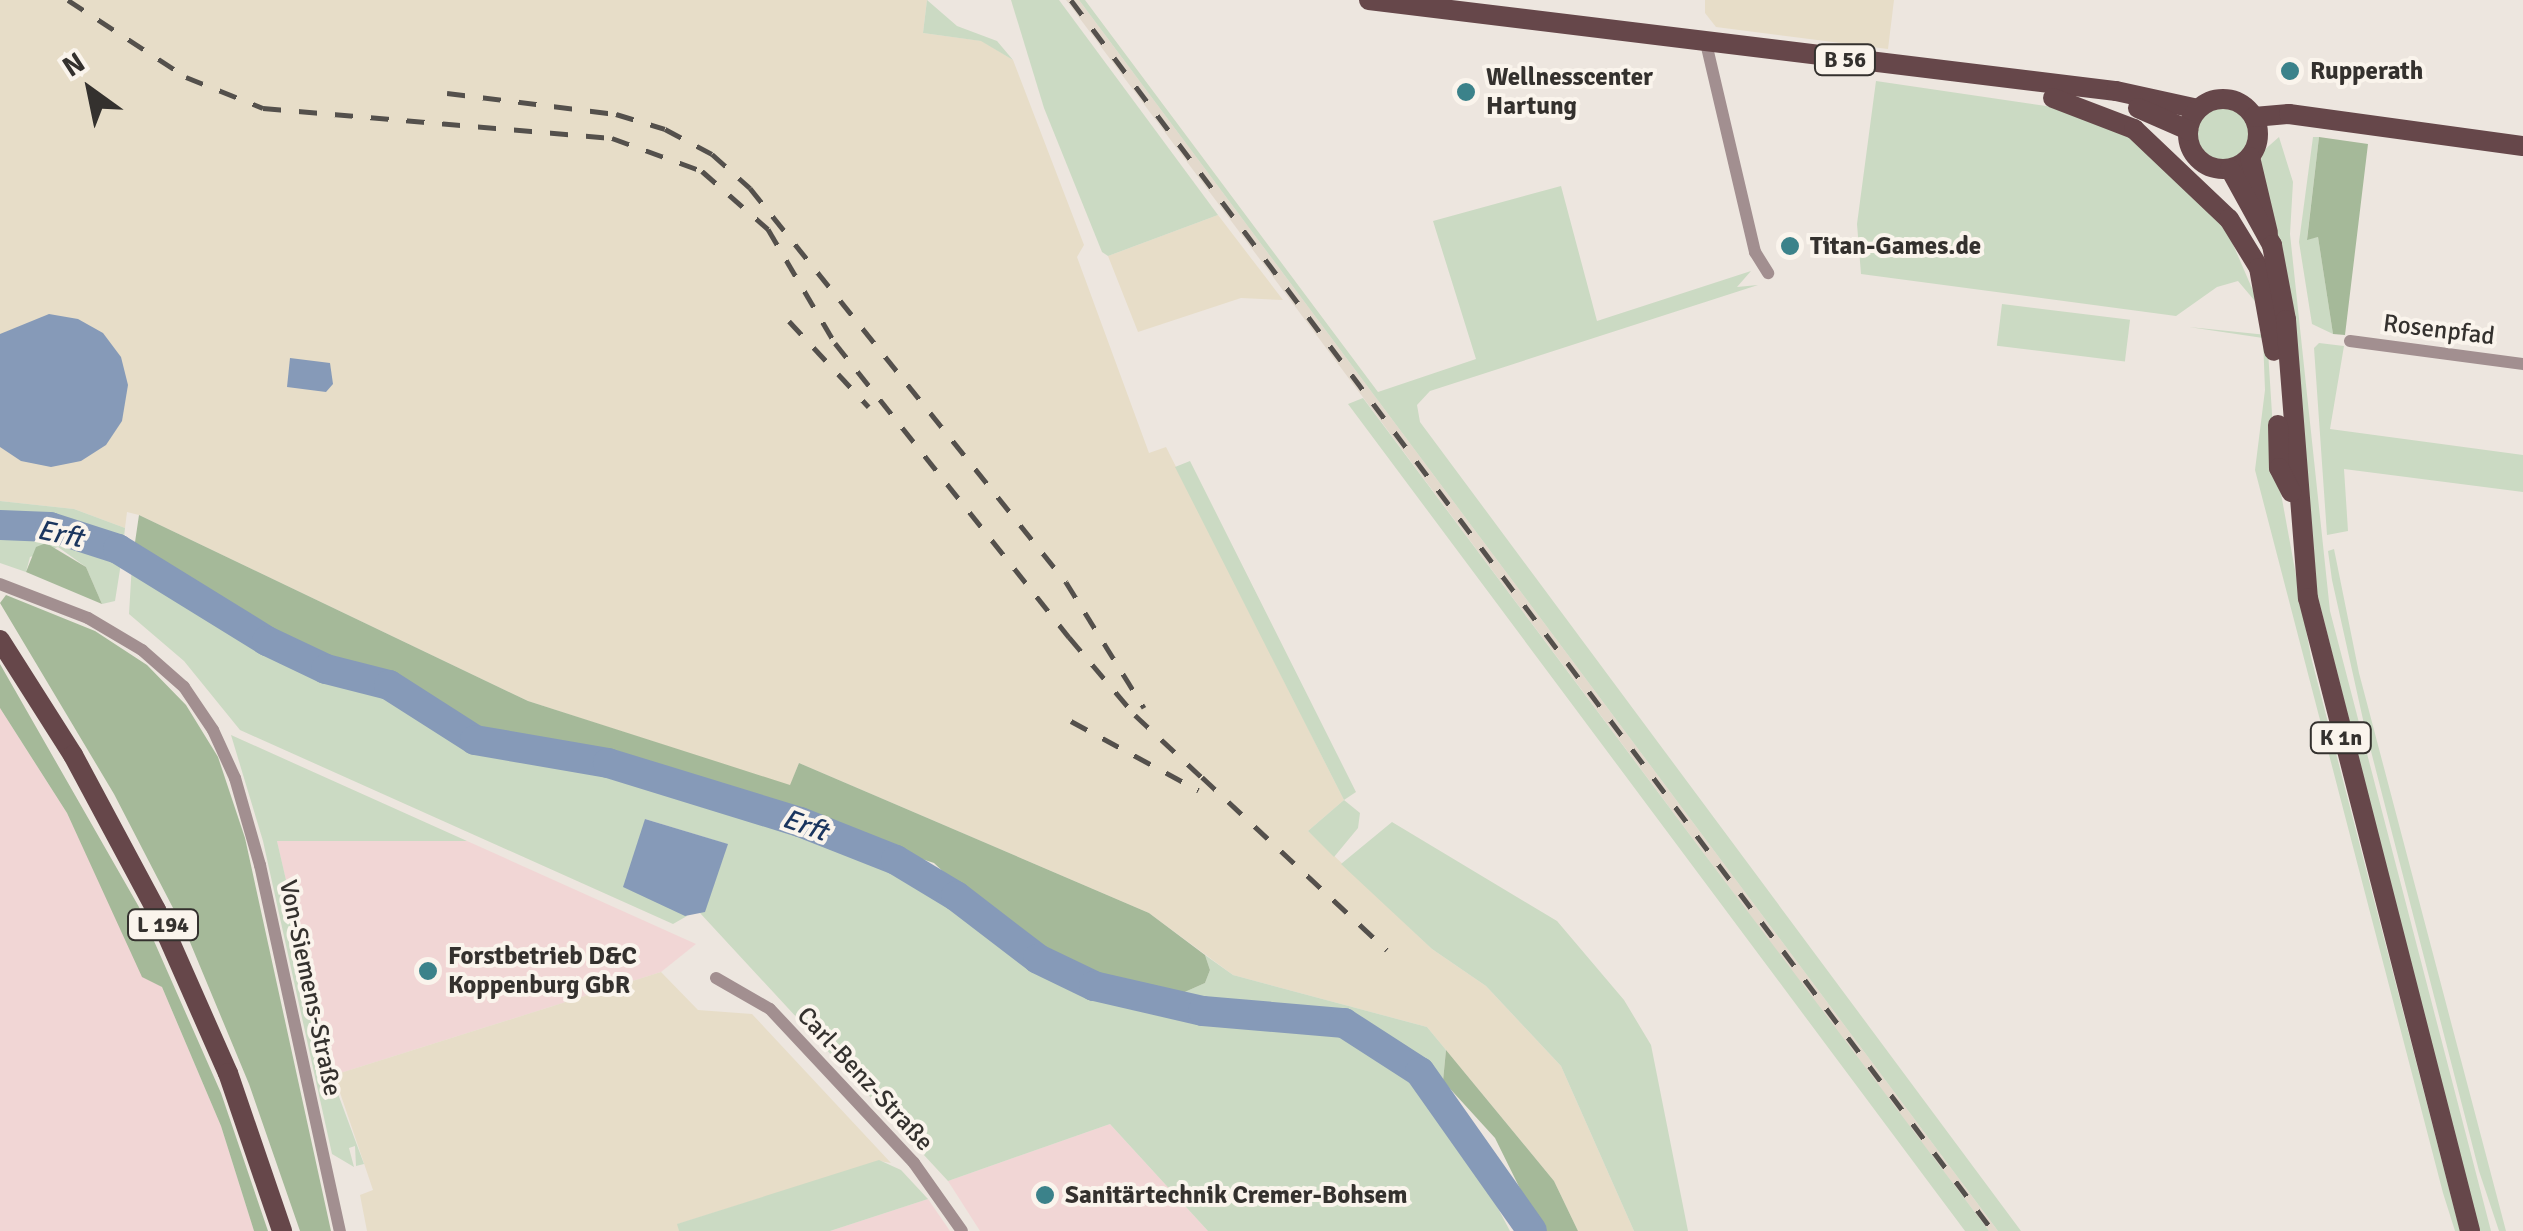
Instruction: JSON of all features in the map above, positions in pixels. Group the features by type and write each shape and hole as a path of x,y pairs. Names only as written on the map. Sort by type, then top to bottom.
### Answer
{"main road":[{"name":"B 56","path":"1374,0 1990,76 2198,109"},
{"name":"K 1n","path":"1990,76 2012,90 2090,108 2134,129 2229,219 2260,268 2268,298 2279,468 2296,498"},
{"name":"B 56","path":"2094,91 2188,130"},
{"path":"2308,118 2254,148 2230,169 2201,162 2188,130 2198,109 2230,100 2254,117 2308,118 2523,146"},
{"path":"2254,117 2254,148"},
{"name":"K 1n","path":"2254,148 2270,220 2268,235"},
{"name":"K 1n","path":"2230,169 2268,235 2286,320 2296,498 2319,654 2470,1231"},
{"name":"L 194","path":"0,640 73,754 156,910 228,1073 282,1231"}],"street":[{"path":"1706,42 1755,252 1768,273"},
{"name":"Rosenpfad","path":"2350,341 2523,364"},
{"name":"Von-Siemens-Straße","path":"0,584 88,618 142,650 194,700 226,756 260,864 340,1231"},
{"name":"Carl-Benz-Straße","path":"716,978 770,1009 914,1163 962,1231"}],"shaded area":[{"path":"0,0 927,0 923,33 982,41 1013,60 1084,245 1077,257 1149,453 1166,447 1344,800 1308,831 1432,949 1486,986 1561,1066 1634,1231 1578,1231 1554,1181 1427,1027 1233,975 1149,913 799,763 790,786 528,701 139,515 127,512 125,528 74,509 0,501"},
{"path":"1066,0 1079,0 1998,1231 1989,1231 1812,998"},
{"path":"1705,0 1894,0 1888,49 1716,27 1705,13"},
{"path":"1218,215 1283,300 1241,298 1138,332 1108,256"},
{"path":"0,708 67,813 120,926 162,987 221,1126 254,1231 0,1231"},
{"path":"277,841 467,841 696,944 661,972 331,1076"},
{"path":"661,972 698,1010 752,1014 891,1163 879,1161 678,1224 679,1231 367,1231 360,1195 373,1190 334,1075"},
{"path":"1110,1124 1208,1231 980,1231 948,1181"},
{"path":"928,1199 950,1231 830,1231"}],"green space":[{"path":"927,0 957,26 997,41 1013,60 981,41 923,33"},
{"path":"1011,0 1059,0 1218,215 1108,256 1102,252 1044,108"},
{"path":"1079,0 1085,0 1378,392 1476,359 1433,221 1561,186 1597,321 1751,271 1737,287 1758,285 1430,391 1417,405 1420,422 2021,1231 1998,1231"},
{"path":"1876,81 2060,108 2128,136 2226,228 2260,307 2238,281 2217,287 2176,316 1861,274 1857,224"},
{"path":"2223,106 2243,114 2251,134 2243,154 2223,162 2203,154 2195,134 2203,114"},
{"path":"2279,137 2293,182 2290,234 2330,611 2491,1231 2480,1231 2474,1214 2317,593 2292,302 2259,173 2262,152"},
{"path":"2313,137 2319,137 2307,239 2318,237 2333,334 2312,324 2299,242"},
{"path":"2319,137 2368,144 2345,335 2333,334 2318,237 2307,240"},
{"path":"2002,304 2130,320 2125,361 1997,346"},
{"path":"2189,327 2267,335 2275,461 2311,657 2460,1231 2455,1231 2443,1193 2255,470 2265,390 2263,338"},
{"path":"2319,343 2344,346 2330,429 2523,455 2523,492 2344,469 2348,531 2327,535 2314,348"},
{"path":"1363,398 1989,1231 1965,1231 1348,404"},
{"path":"1190,461 1356,792 1344,800 1175,467"},
{"path":"0,501 74,509 125,528 123,546 55,522 0,519"},
{"path":"139,515 528,701 790,785 799,763 1149,913 1205,955 1210,970 1205,983 1169,999 1096,981 1050,961 1003,928 934,863 608,756 470,728 424,692 392,677 296,649 134,549"},
{"path":"30,529 87,541 122,557 115,601 102,604 86,567 58,547 30,557 26,572 0,563 0,531"},
{"path":"46,543 86,567 102,604 26,572 36,547"},
{"path":"2334,549 2359,673 2506,1231 2499,1231 2479,1171 2364,724 2332,580 2328,551"},
{"path":"132,563 175,600 275,655 386,693 466,743 495,754 609,772 901,865 1005,946 1087,989 1199,1018 1345,1030 1407,1069 1448,1114 1510,1231 1208,1231 1110,1124 948,1181 700,913 727,844 645,819 687,916 673,924 240,730 184,661 129,614"},
{"path":"6,595 95,631 147,665 186,705 218,757 245,838 331,1231 300,1231 249,1084 187,935 114,794 0,603"},
{"path":"0,664 139,907 221,1093 268,1231 254,1231 221,1126 162,987 142,977 67,813 0,708"},
{"path":"231,735 467,841 277,841 331,1075 364,1164 356,1166 355,1146 349,1148 354,1167 332,1154 263,841"},
{"path":"1344,800 1360,813 1358,828 1334,857 1308,831"},
{"path":"1392,822 1557,921 1624,1000 1651,1045 1688,1231 1634,1231 1561,1066 1486,986 1432,949 1341,864"},
{"path":"1205,955 1233,975 1427,1027 1446,1050 1443,1081 1397,1044 1347,1017 1295,1017 1235,1003 1169,999 1205,983 1210,970"},
{"path":"1446,1050 1554,1181 1578,1231 1541,1231 1495,1138 1443,1081"},
{"path":"879,1160 901,1170 928,1199 830,1231 679,1231 677,1224"}],"water":[{"path":"49,314 78,319 103,333 121,357 128,385 122,421 106,445 81,461 51,467 21,461 0,447 0,334"},
{"path":"290,358 330,363 333,384 326,392 287,387"},
{"path":"645,819 728,844 705,912 685,916 623,887"}],"waterway":[{"name":"Erft","path":"0,525 50,527 118,549 267,641 326,669 389,685 475,740 608,763 800,822 896,860 956,896 1038,959 1094,986 1203,1011 1344,1023 1420,1072 1532,1231"}],"railway":[{"path":"68,0 186,77 263,108 612,138 702,171 768,229 835,343 1069,637 1135,715 1210,785"},
{"path":"1071,0 1993,1231"},
{"path":"447,93 616,114 665,129 712,154 750,188 1066,582 1144,708"},
{"path":"789,321 869,407"},
{"path":"1071,721 1198,790"},
{"path":"1202,777 1387,950"}],"place":[{"name":"Rupperath","path":"2290,71"},
{"name":"Wellnesscenter Hartung","path":"1466,92"},
{"name":"Titan-Games.de","path":"1790,246"},
{"name":"Forstbetrieb D&C Koppenburg GbR","path":"428,971"},
{"name":"Sanitärtechnik Cremer-Bohsem","path":"1045,1195"}]}
